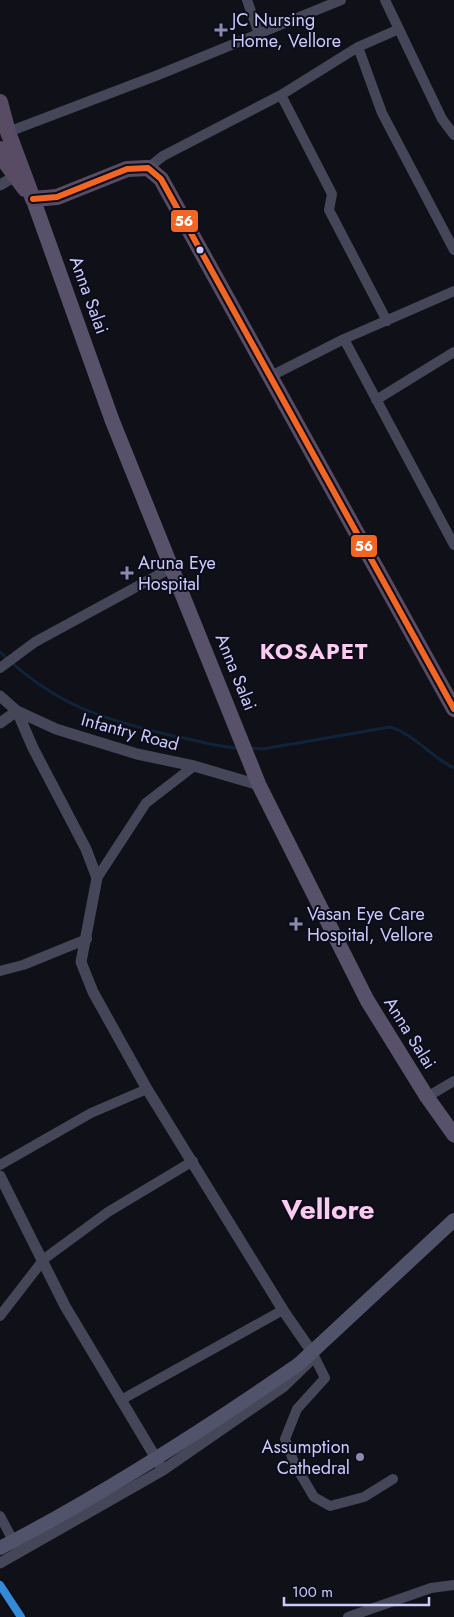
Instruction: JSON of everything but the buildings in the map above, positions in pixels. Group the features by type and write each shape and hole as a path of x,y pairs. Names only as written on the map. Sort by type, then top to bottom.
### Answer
{"highway":[{"name":"Anna Salai","path":"0,102 8,132 32,199"},
{"name":"Anna Salai","path":"0,149 7,181 32,199"},
{"path":"32,199 57,197 126,169 148,168 161,179 454,709"}],"main road":[{"name":"Anna Salai","path":"32,199 112,420 173,567 259,785 363,993 426,1097 454,1135"},
{"path":"0,1548 110,1488 207,1427 298,1364 454,1220"}],"street":[{"path":"248,0 259,34"},
{"path":"8,132 341,0"},
{"path":"385,0 442,119 454,135"},
{"path":"148,168 163,156 281,95 358,47 399,29"},
{"path":"358,47 382,113 454,250"},
{"path":"281,95 332,194 329,210 387,321"},
{"path":"269,377 344,339 454,290"},
{"path":"344,339 454,545"},
{"path":"376,400 454,352"},
{"path":"0,668 10,658 35,642 173,567"},
{"name":"Infantry Road","path":"0,696 17,711 56,730 137,754 194,766 259,785"},
{"path":"0,723 17,711 33,748 86,849 98,878"},
{"path":"194,766 146,803 98,878 82,962 93,992 147,1089 283,1310 312,1352 325,1378 297,1409 286,1439 295,1465 314,1497 330,1506 364,1497 393,1479"},
{"path":"0,971 23,965 65,946 86,940"},
{"path":"426,1097 454,1081"},
{"path":"0,1165 91,1113 147,1089"},
{"path":"0,1316 44,1260 108,1212 193,1161"},
{"path":"0,1176 44,1260 65,1306 163,1470"},
{"path":"121,1400 283,1310"},
{"path":"0,1563 163,1470 283,1387 310,1362 312,1352"},
{"path":"0,1516 20,1553"},
{"path":"348,1617 431,1588 454,1585"}],"waterway":[{"path":"0,652 40,685 80,708 148,730 214,745 238,748"},
{"path":"250,748 263,749 390,727 415,740 454,768"}],"transit line":[{"name":"56","path":"33,199 57,197 127,169 148,168 161,179 454,709"},
{"path":"0,1585 21,1617"}],"place":[{"name":"JC Nursing Home, Vellore","path":"221,30"},
{"name":"Aruna Eye Hospital","path":"127,573"},
{"name":"Vasan Eye Care Hospital, Vellore","path":"296,924"},
{"name":"Assumption Cathedral","path":"360,1457"}],"district":[{"name":"KOSAPET","path":"314,651"},
{"name":"Vellore","path":"328,1209"}]}
